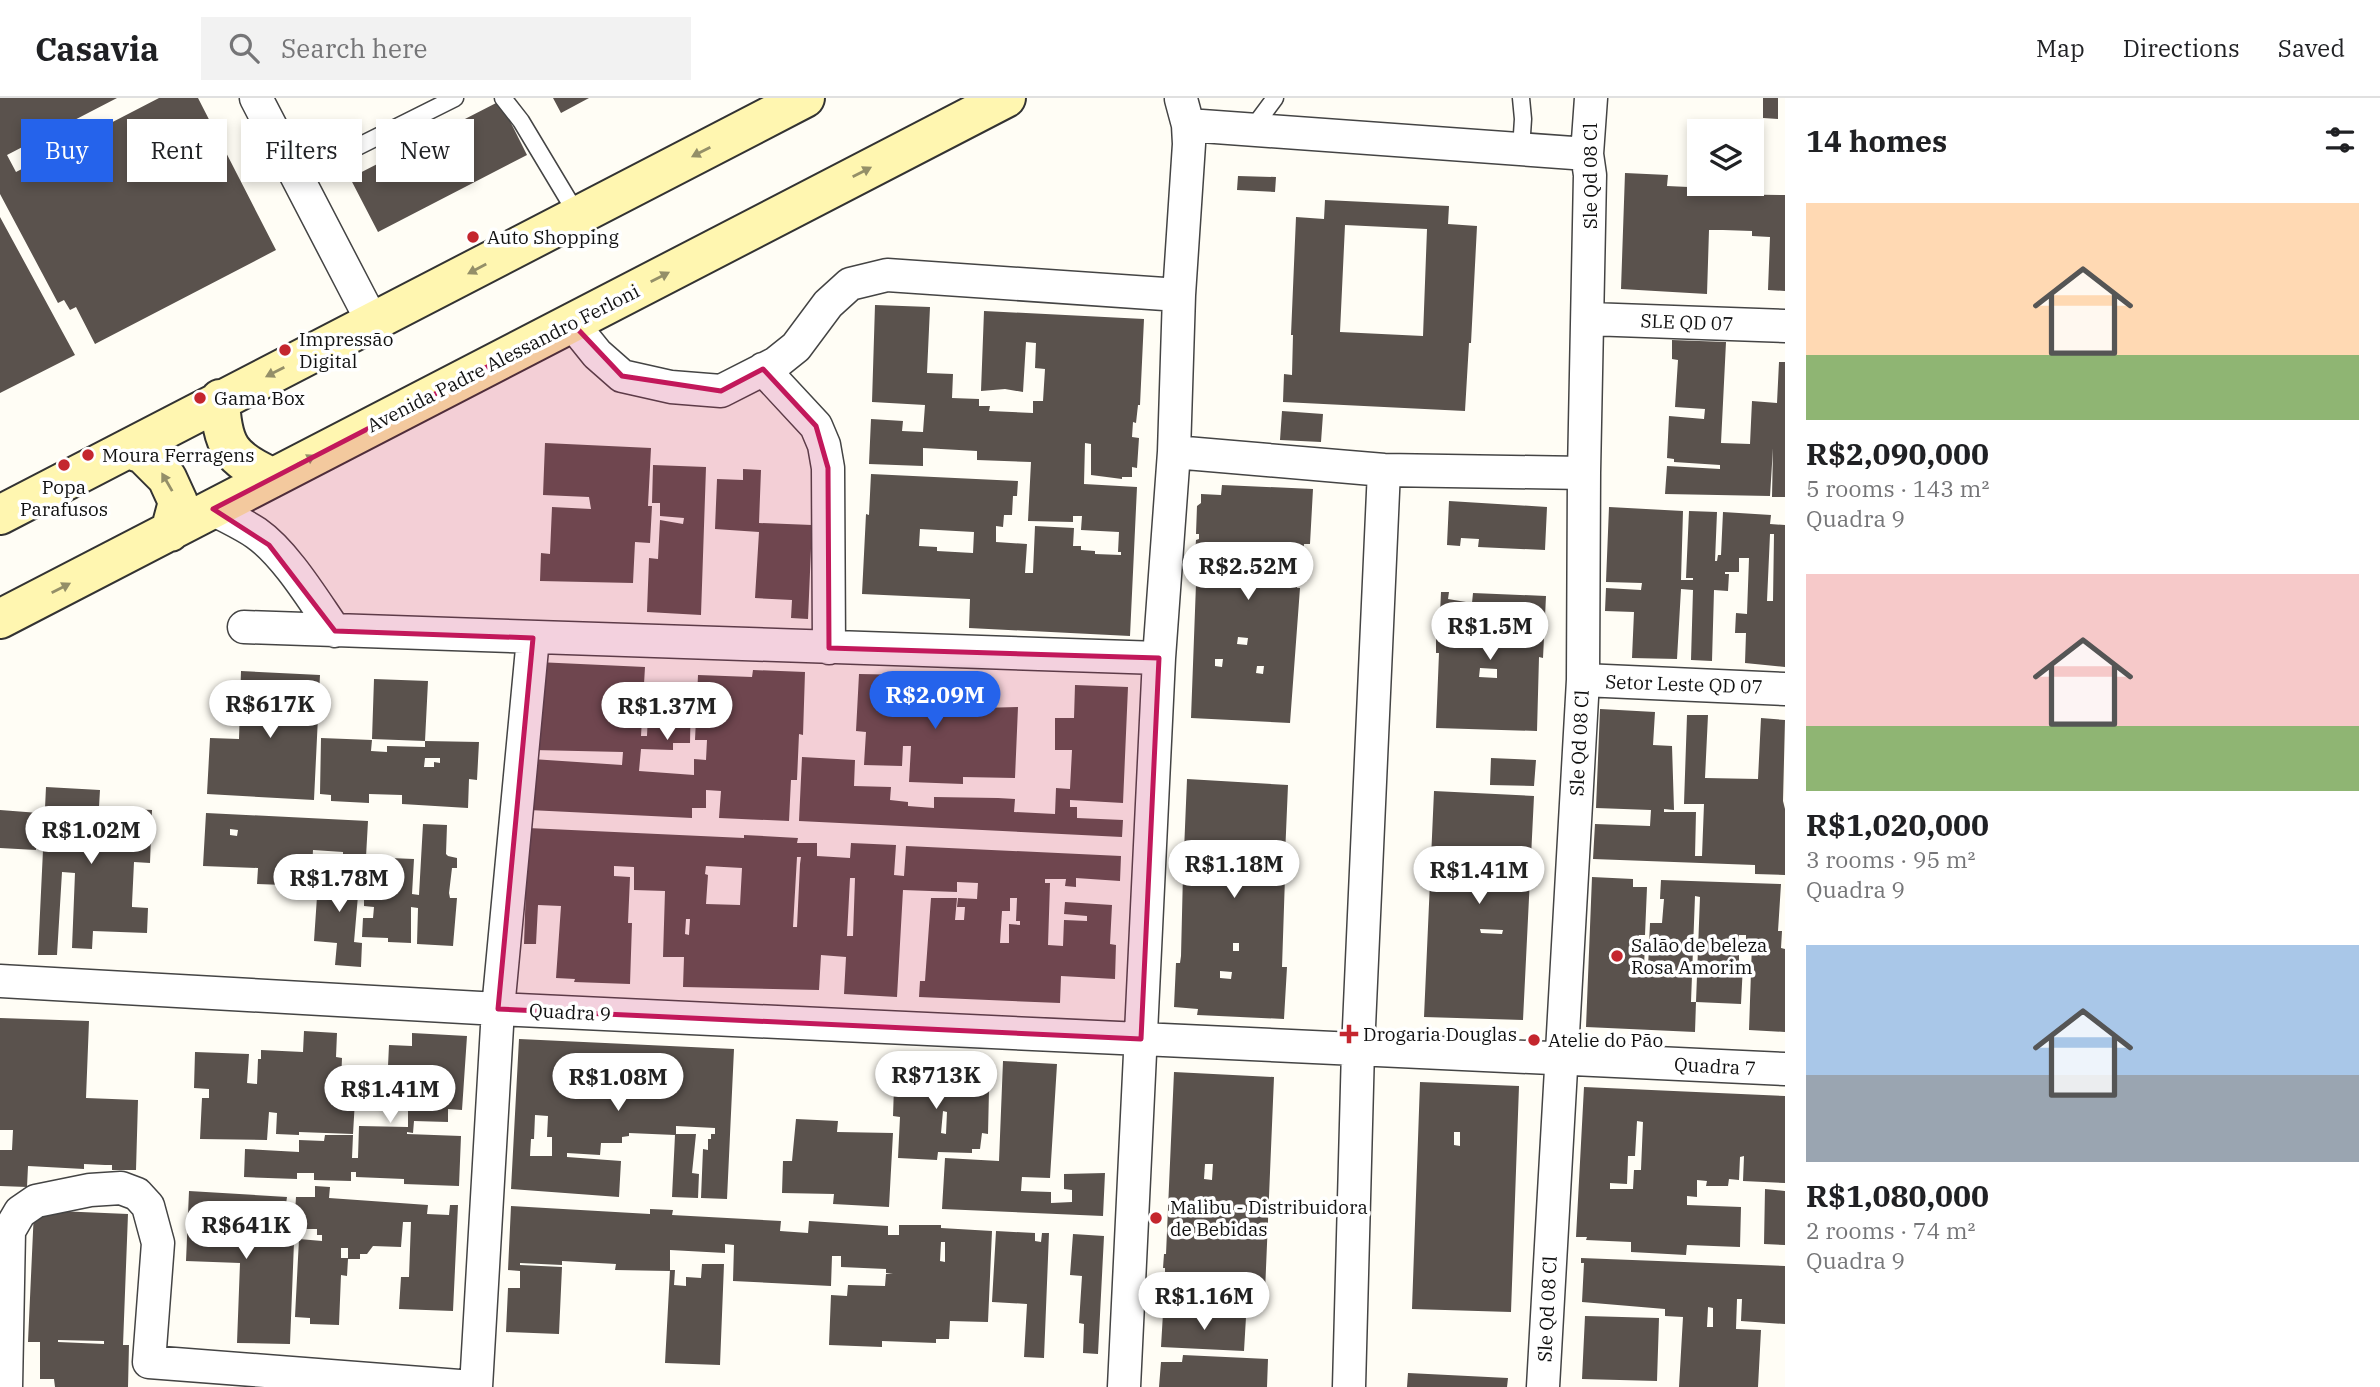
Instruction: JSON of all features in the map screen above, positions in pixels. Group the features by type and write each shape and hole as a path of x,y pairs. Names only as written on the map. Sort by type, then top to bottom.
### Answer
{"main road":[{"path":"0,515 578,216 753,118 805,98"},
{"name":"Avenida Padre Alessandro Ferloni","path":"0,619 1006,98"},
{"path":"220,399 221,423 228,445 244,464 272,477"},
{"path":"128,449 143,454 167,478 178,502 170,532"}],"street":[{"path":"256,98 267,119"},
{"name":"Sle Qd 08 Cl","path":"1543,1387 1583,680 1584,473 1589,319 1590,176 1587,154 1597,99"},
{"path":"1124,1387 1159,658 1174,452 1182,105 1252,129 1587,154"},
{"path":"300,182 373,323"},
{"path":"572,323 597,354 622,376 671,387 721,391 776,363 796,347 828,304 850,284 887,275 1179,295"},
{"name":"SLE QD 07","path":"1589,319 1785,326"},
{"path":"763,369 816,426 824,445 828,468 829,648"},
{"path":"1174,452 1384,470 1584,473"},
{"path":"1349,1387 1358,1049 1384,470"},
{"path":"214,509 257,533 270,545 335,631"},
{"path":"244,627 1159,658"},
{"path":"6,1387 4,1322 9,1231 20,1212 36,1201 90,1190 121,1188 137,1194 148,1206 158,1243 149,1374 474,1387 498,1009 533,638"},
{"name":"Setor Leste QD 07","path":"1583,680 1785,689"},
{"name":"Quadra 9","path":"0,981 498,1009 1358,1049"},
{"name":"Quadra 7","path":"1358,1049 1785,1069"}],"lane":[{"path":"362,144 455,98"},
{"path":"503,98 521,121 578,216"},
{"path":"1252,129 1275,98"},
{"path":"1521,98 1521,149"}],"highlighted area":[{"path":"572,323 622,376 721,391 763,369 816,426 828,468 829,648 1159,658 1141,1039 498,1009 533,638 335,631 269,545 213,509 272,477"}],"building":[{"path":"0,98 117,98 76,119 21,119 21,148 7,155 16,172 21,169 21,182 113,182 113,122 159,98 198,98 209,119 127,119 127,182 227,182 227,155 276,250 95,344 76,307 70,310 64,300 58,303 0,194"},
{"path":"553,98 589,98 561,113"},
{"path":"1763,98 1778,98 1778,119 1763,118"},
{"path":"500,101 527,155 378,232 352,182 362,182 362,172 376,165 376,182 474,182 474,119 465,119"},
{"path":"1625,173 1668,175 1667,186 1687,187 1687,196 1785,195 1785,291 1768,290 1770,237 1752,236 1752,231 1723,230 1709,230 1707,294 1621,289"},
{"path":"1238,176 1276,177 1275,192 1237,190"},
{"path":"1325,200 1449,206 1448,224 1477,226 1465,411 1283,402 1284,374 1292,375 1296,217 1324,219","holes":["1345,225 1427,229 1423,336 1340,332"]},
{"path":"0,217 75,355 0,393"},
{"path":"875,305 930,307 927,373 953,374 952,398 979,399 979,406 990,406 989,411 1033,413 1033,401 1043,401 1045,369 1035,368 1036,343 1026,342 1023,392 1005,389 981,391 984,311 1144,319 1140,405 1136,423 1133,422 1132,437 1139,438 1137,468 1132,467 1132,477 1122,479 1091,475 1091,444 1085,443 1084,484 1137,487 1130,636 969,628 970,599 862,594 871,474 1018,481 1017,496 1013,496 1012,515 1004,515 1003,527 996,526 996,542 1027,544 1025,573 1033,573 1035,526 1074,528 1073,546 1081,546 1081,550 1095,551 1095,554 1121,555 1121,552 1118,552 1119,532 1081,530 1082,516 1073,516 1073,522 1028,521 1031,462 977,460 977,451 923,448 923,466 869,464 871,419 903,421 902,431 923,432 925,405 872,402","holes":["920,529 974,532 973,553 937,551 937,547 919,546"]},
{"path":"1672,340 1726,342 1721,443 1750,444 1752,401 1777,403 1779,362 1785,362 1785,497 1772,497 1773,448 1770,496 1665,494 1667,466 1720,469 1720,465 1674,462 1674,459 1667,458 1669,416 1704,419 1705,409 1675,407 1678,360 1672,359"},
{"path":"1282,411 1323,414 1321,442 1280,440"},
{"path":"545,443 651,448 648,506 652,506 650,543 635,542 633,583 540,581 541,553 550,554 552,507 591,509 589,497 543,495"},
{"path":"653,465 706,467 701,615 647,612 649,558 658,559 660,520 683,524 684,518 660,516 660,503 652,503"},
{"path":"743,469 761,470 759,523 812,525 808,619 791,618 792,600 755,598 759,532 715,529 717,479 743,480"},
{"path":"1222,485 1313,489 1310,544 1304,544 1303,560 1299,560 1297,588 1300,588 1290,723 1191,718 1196,584 1200,554 1195,554 1196,540 1199,539 1199,534 1196,534 1197,506 1201,503 1201,494 1221,495","holes":["1240,571 1257,572 1257,579 1240,577","1238,637 1248,638 1247,645 1237,644","1215,659 1223,659 1222,667 1215,666","1257,666 1264,666 1263,674 1256,673"]},
{"path":"1449,501 1547,507 1545,550 1478,547 1479,539 1461,538 1460,546 1447,545"},
{"path":"1609,507 1683,511 1681,580 1693,580 1686,578 1689,511 1717,512 1715,561 1718,555 1721,555 1723,512 1771,515 1770,524 1785,525 1785,667 1745,663 1746,633 1735,633 1736,613 1747,614 1749,558 1739,558 1739,572 1725,572 1729,574 1728,591 1714,590 1712,661 1691,660 1693,590 1681,589 1677,659 1632,658 1634,612 1605,611 1606,588 1641,590 1642,583 1606,582","holes":["1770,534 1774,534 1773,601 1767,601"]},
{"path":"1441,592 1449,592 1448,599 1472,603 1473,593 1546,596 1543,658 1539,657 1537,731 1436,728 1439,653 1436,653 1436,637 1439,637","holes":["1480,668 1497,669 1497,678 1479,677"]},
{"path":"537,662 645,667 641,736 647,736 649,692 691,694 690,743 673,743 673,750 641,749 639,771 694,775 694,759 706,760 707,740 695,740 698,675 752,677 753,670 805,672 803,735 799,734 797,780 791,780 789,821 719,818 721,791 706,790 706,808 692,808 692,818 529,810 532,759 622,765 623,752 533,750"},
{"path":"241,671 320,675 314,800 207,794 210,738 239,739"},
{"path":"859,674 914,675 913,698 939,700 941,676 967,678 966,704 979,704 979,708 1018,707 1015,778 963,777 963,784 909,782 911,746 903,746 902,766 864,765 866,732 856,731"},
{"path":"374,679 428,681 425,741 372,739"},
{"path":"1075,685 1128,687 1123,803 1070,800 1070,807 1077,807 1077,818 1123,820 1122,837 799,821 802,757 855,760 854,786 891,787 890,800 908,802 908,806 934,808 934,797 998,798 1015,799 1014,812 1055,814 1056,788 1070,789 1072,750 1055,750 1055,718 1074,718"},
{"path":"1600,709 1655,712 1653,745 1672,746 1674,810 1664,809 1664,812 1696,812 1695,856 1702,856 1704,804 1684,804 1687,715 1708,715 1705,778 1758,779 1761,718 1785,720 1785,875 1755,874 1755,865 1593,859 1595,824 1650,826 1651,810 1596,808"},
{"path":"321,738 372,740 371,751 387,752 387,746 425,747 425,741 479,742 477,780 469,779 468,808 402,804 402,795 369,794 369,803 331,801 331,795 320,794","holes":["425,758 440,758 440,763 434,762 434,767 424,767"]},
{"path":"1491,758 1536,760 1534,786 1490,785"},
{"path":"1187,779 1288,785 1285,856 1288,857 1282,967 1287,967 1284,1019 1197,1015 1198,1009 1174,1007 1176,963 1180,963 1181,956 1181,873","holes":["1233,943 1239,943 1239,951 1233,951","1220,971 1232,972 1231,979 1220,978"]},
{"path":"46,787 100,790 99,807 152,810 150,863 134,862 132,904 132,907 148,908 147,933 93,931 92,949 72,948 75,873 62,872 57,955 38,955"},
{"path":"1434,791 1534,796 1523,1020 1424,1017","holes":["1480,929 1503,930 1502,934 1481,933"]},
{"path":"0,810 39,813 36,850 0,848"},
{"path":"206,813 368,821 366,857 414,859 412,894 419,895 423,824 447,825 446,854 457,858 457,868 452,868 449,893 450,898 457,898 453,946 417,944 418,908 411,907 411,943 388,942 388,938 362,937 363,918 373,918 374,907 364,906 364,889 375,889 376,876 365,875 366,866 343,864 343,852 313,850 311,886 257,884 258,868 203,866","holes":["230,829 238,830 237,836 230,835"]},
{"path":"528,828 798,838 797,843 817,843 817,856 850,858 851,843 896,845 894,875 904,876 906,846 1121,856 1120,881 1076,878 1076,887 1065,886 1066,879 1045,879 1045,883 1050,883 1048,945 1063,946 1064,920 1087,921 1087,916 1064,914 1065,902 1112,905 1110,944 1116,945 1115,979 1061,976 1060,1003 919,997 920,981 925,981 931,898 957,898 955,920 964,920 965,907 957,907 958,898 977,899 978,883 957,882 957,892 903,890 897,997 844,994 846,957 821,955 819,990 683,987 684,957 663,957 665,891 634,890 634,867 614,866 614,876 630,877 630,984 574,982 575,979 556,978 561,906 538,905 536,944 524,944","holes":["797,857 801,857 797,927 793,927","706,866 742,868 740,905 706,904 708,875 705,874","850,878 855,878 853,936 847,936","1010,898 1017,898 1016,921 1020,921 1020,925 1009,924 1009,943 1000,943 1002,911 1010,911","686,919 690,919 689,935 685,934"]},
{"path":"319,867 358,870 354,942 362,943 361,967 335,965 337,943 314,941"},
{"path":"1592,877 1633,879 1633,887 1647,887 1645,935 1639,935 1639,943 1645,944 1644,967 1648,968 1650,923 1662,923 1664,899 1660,899 1661,880 1781,884 1778,931 1782,931 1781,948 1785,949 1785,1032 1749,1030 1752,943 1746,943 1746,935 1739,935 1739,964 1743,964 1741,1004 1696,1002 1695,1032 1586,1027","holes":["1695,896 1700,897 1696,1002 1691,1002"]},
{"path":"0,1018 89,1021 86,1098 138,1100 136,1170 112,1170 112,1165 84,1164 84,1169 28,1166 27,1187 0,1186 0,1150 12,1150 13,1130 0,1130"},
{"path":"304,1031 337,1033 336,1057 342,1058 341,1083 356,1083 353,1134 276,1134 277,1113 269,1112 267,1140 200,1139 202,1098 209,1098 209,1089 194,1088 195,1052 249,1054 247,1083 257,1084 261,1050 303,1052"},
{"path":"412,1033 467,1036 462,1110 448,1109 448,1122 414,1121 413,1133 407,1132 407,1134 461,1136 459,1186 404,1184 404,1179 356,1177 356,1172 351,1172 351,1181 314,1180 314,1173 297,1173 297,1179 244,1177 245,1149 299,1152 299,1140 324,1141 325,1135 353,1135 352,1158 358,1158 359,1126 408,1127 408,1109 386,1108 389,1045 412,1046"},
{"path":"519,1039 734,1049 727,1199 701,1198 703,1149 708,1150 708,1139 711,1139 711,1134 715,1134 715,1128 676,1126 676,1134 696,1134 692,1173 699,1174 698,1198 672,1197 675,1135 629,1133 629,1136 622,1137 622,1143 601,1143 600,1155 567,1153 567,1157 621,1161 619,1197 511,1189","holes":["535,1115 548,1116 547,1137 552,1137 552,1156 530,1156"]},
{"path":"895,1057 950,1059 948,1089 989,1090 988,1134 982,1133 980,1149 972,1149 972,1153 938,1152 937,1160 898,1158 900,1117 893,1116","holes":["943,1111 947,1112 946,1134 941,1133"]},
{"path":"1003,1061 1057,1064 1050,1178 1022,1177 1021,1191 1051,1192 1051,1203 1072,1202 1072,1190 1064,1189 1064,1174 1105,1173 1103,1216 942,1209 945,1158 999,1161"},
{"path":"1174,1072 1274,1077 1265,1292 1268,1292 1267,1305 1195,1302 1196,1299 1161,1301 1162,1288 1165,1287 1163,1268 1166,1254","holes":["1205,1164 1213,1164 1212,1180 1204,1179"]},
{"path":"1420,1082 1519,1086 1511,1312 1412,1309","holes":["1454,1132 1460,1132 1460,1146 1454,1145"]},
{"path":"1584,1087 1785,1096 1785,1183 1743,1181 1744,1156 1740,1157 1739,1180 1729,1179 1728,1186 1706,1186 1707,1181 1697,1180 1697,1197 1687,1196 1687,1205 1741,1207 1740,1247 1687,1245 1686,1255 1631,1252 1631,1242 1576,1237","holes":["1637,1121 1643,1122 1641,1170 1634,1170 1633,1189 1610,1189 1610,1183 1627,1184 1628,1156 1635,1156"]},
{"path":"796,1119 838,1121 837,1132 893,1133 889,1207 833,1204 834,1194 782,1193 783,1161 792,1161"},
{"path":"315,1186 330,1187 329,1198 428,1205 427,1214 449,1215 450,1205 458,1205 453,1311 399,1309 401,1277 409,1277 411,1222 403,1222 401,1247 373,1246 367,1254 360,1254 360,1259 348,1259 347,1276 341,1275 339,1325 310,1324 310,1318 295,1317 299,1239 322,1241 322,1235 317,1235 317,1229 294,1229 296,1197 315,1197","holes":["341,1248 348,1248 348,1258 341,1258"]},
{"path":"1765,1189 1785,1191 1785,1245 1764,1244"},
{"path":"189,1191 287,1197 286,1204 274,1204 274,1216 242,1215 241,1242 294,1242 290,1344 237,1343 240,1263 186,1261"},
{"path":"511,1206 650,1214 650,1209 673,1210 672,1215 781,1221 780,1231 808,1233 809,1221 888,1226 888,1235 899,1235 899,1225 941,1225 941,1228 992,1231 988,1322 950,1321 949,1339 936,1339 936,1343 882,1341 882,1347 829,1345 831,1295 847,1296 848,1285 885,1286 886,1274 893,1273 886,1273 886,1269 841,1267 841,1256 832,1256 831,1286 733,1281 734,1245 725,1244 725,1253 670,1250 670,1271 615,1270 616,1264 562,1261 562,1265 520,1263 562,1267 559,1334 506,1332 508,1288 520,1288 520,1271 508,1270","holes":["941,1242 945,1242 945,1262 940,1261"]},
{"path":"34,1210 128,1214 123,1345 129,1345 128,1387 55,1387 54,1379 40,1379 40,1342 28,1342","holes":["58,1340 104,1341 104,1344 58,1342"]},
{"path":"996,1231 1035,1233 1035,1241 1041,1242 1042,1233 1049,1233 1044,1358 1024,1357 1027,1304 992,1302"},
{"path":"1073,1234 1104,1236 1098,1354 1083,1353 1084,1324 1079,1323 1082,1276 1070,1275"},
{"path":"1581,1258 1785,1266 1785,1324 1741,1321 1742,1299 1737,1299 1736,1329 1761,1330 1758,1387 1679,1387 1683,1317 1665,1316 1665,1309 1582,1302 1584,1263 1581,1263","holes":["1708,1307 1713,1308 1713,1327 1707,1327"]},
{"path":"702,1264 724,1264 720,1365 665,1363 670,1270 675,1270 674,1285 686,1286 686,1277 701,1278"},
{"path":"1163,1313 1246,1317 1244,1351 1161,1347"},
{"path":"1585,1316 1659,1318 1657,1381 1582,1379"},
{"path":"1183,1355 1268,1359 1267,1387 1159,1387 1161,1362 1182,1362"},
{"path":"1408,1373 1508,1378 1507,1387 1407,1387"}],"place":[{"name":"Auto Shopping","path":"473,237"},
{"name":"Impressão Digital","path":"285,350"},
{"name":"Gama Box","path":"200,398"},
{"name":"Moura Ferragens","path":"88,455"},
{"name":"Popa Parafusos","path":"64,465"},
{"name":"Salão de beleza Rosa Amorim","path":"1617,956"},
{"name":"Drogaria Douglas","path":"1349,1034"},
{"name":"Atelie do Pão","path":"1534,1040"},
{"name":"Malibu - Distribuidora de Bebidas","path":"1156,1218"}]}
